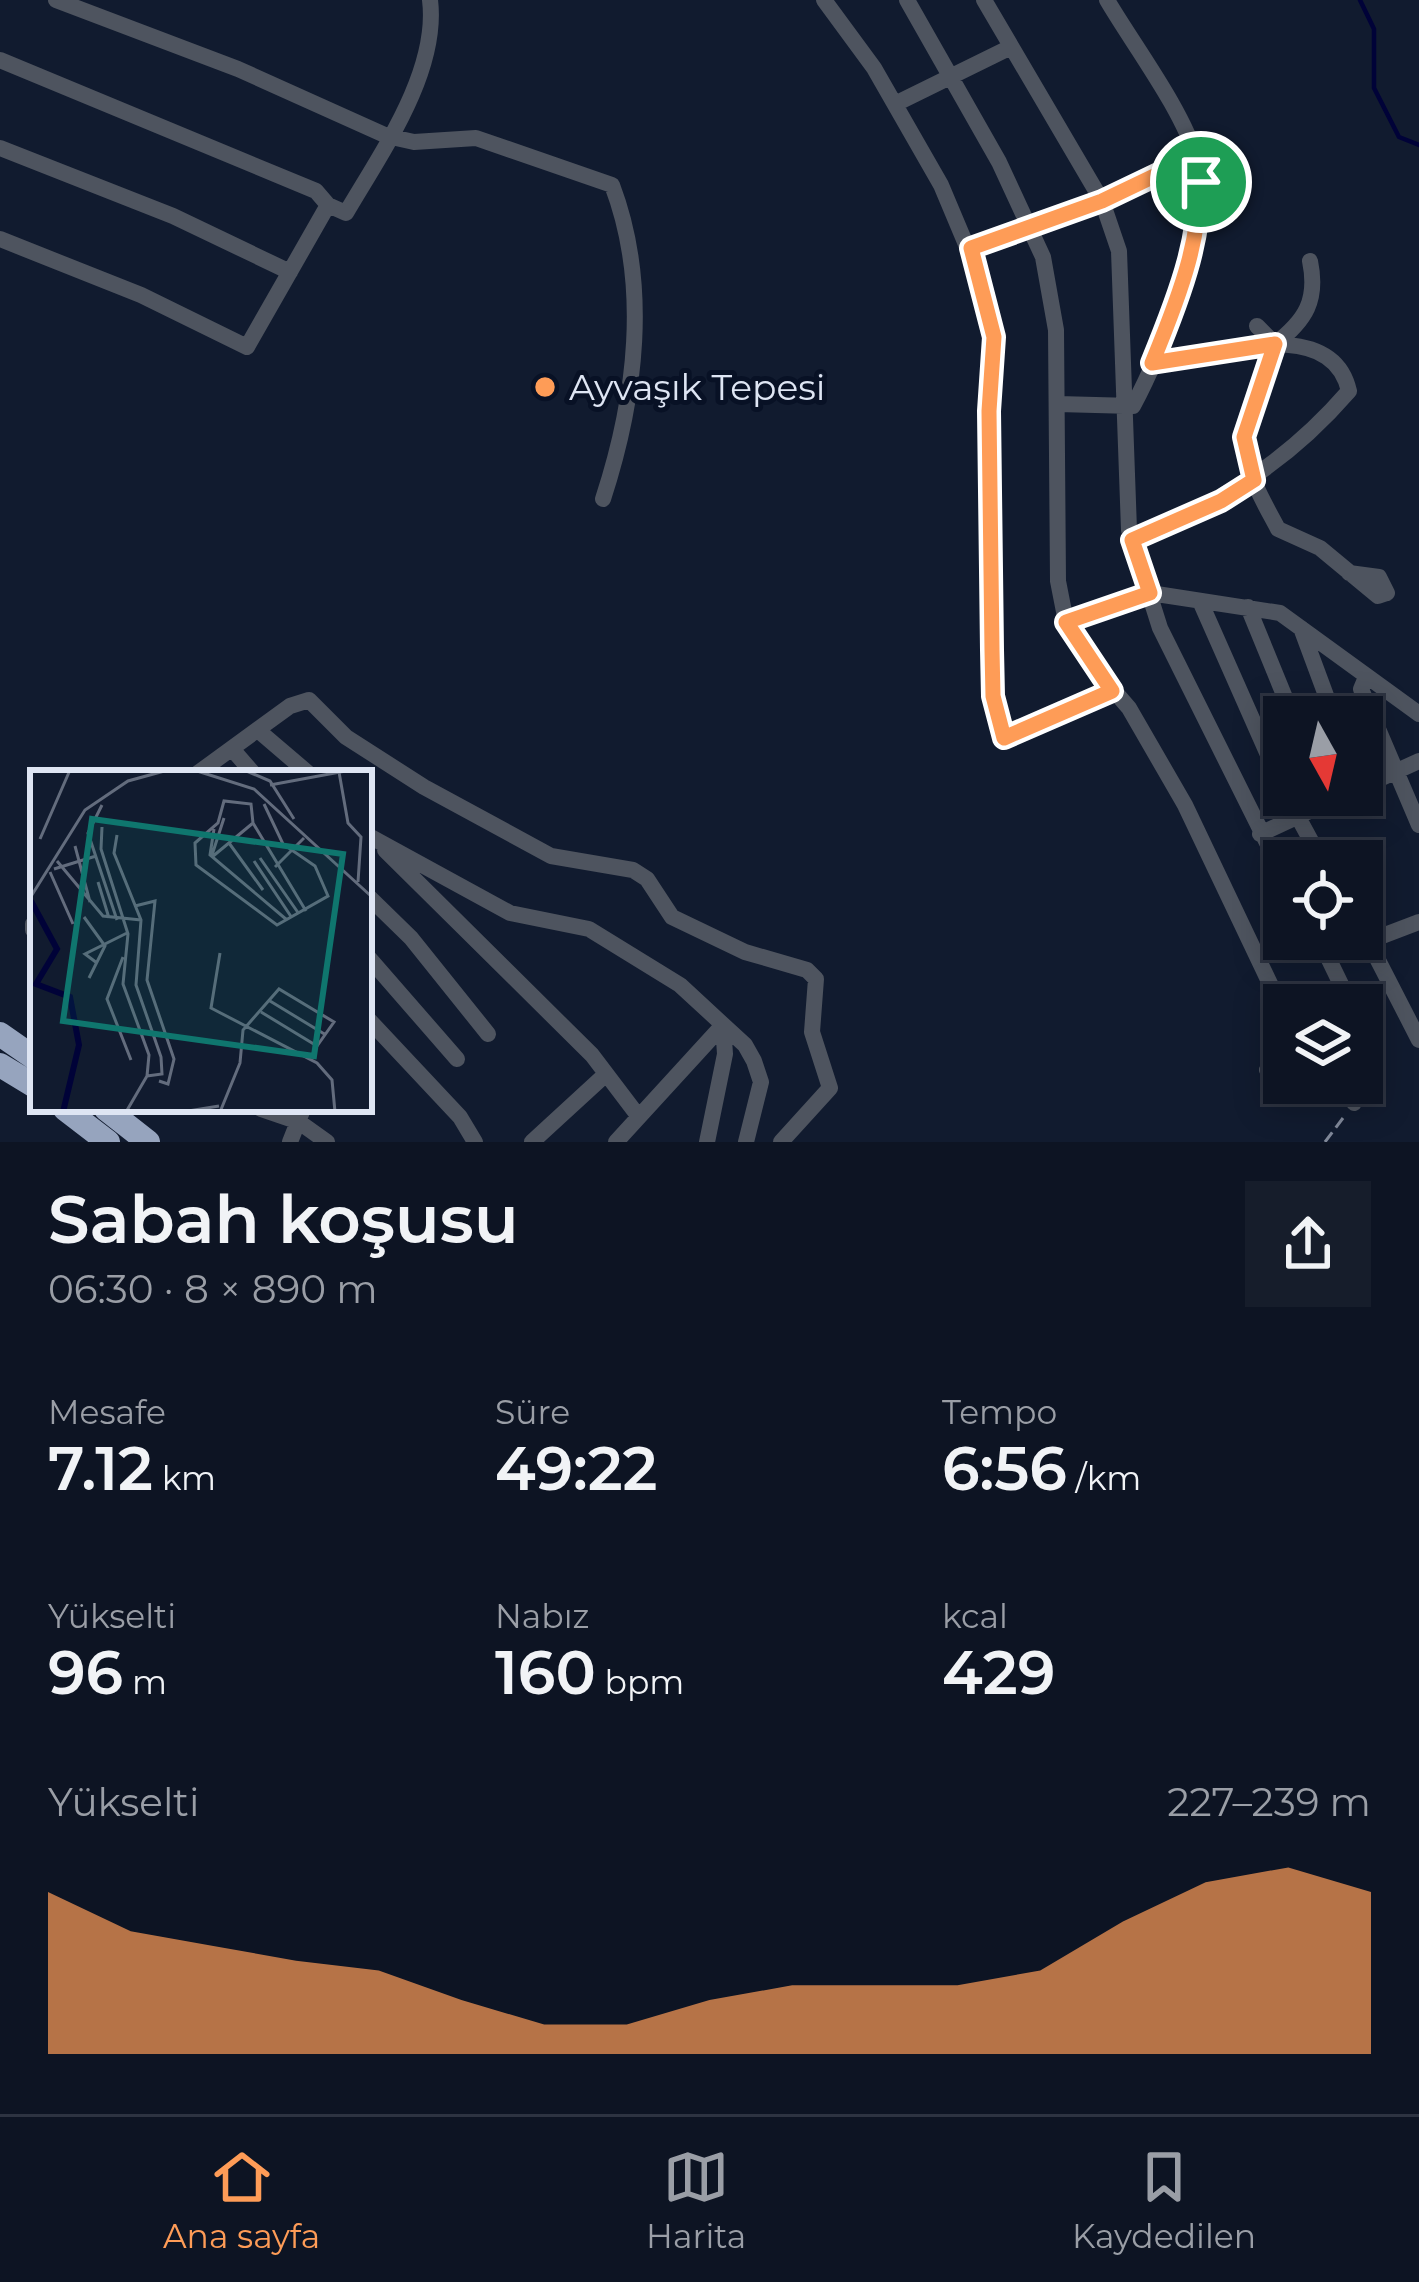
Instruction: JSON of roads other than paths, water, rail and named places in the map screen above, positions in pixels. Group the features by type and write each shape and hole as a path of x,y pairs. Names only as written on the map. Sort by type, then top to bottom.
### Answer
{"highway":[{"path":"0,1034 30,1055"},
{"path":"0,1065 30,1083"},
{"path":"69,1112 109,1142"},
{"path":"110,1112 148,1142"}],"street":[{"path":"56,0 238,69 387,136 413,142 476,138 612,185 635,262 638,297 621,444 604,499"},
{"path":"0,60 316,191 328,206 346,213 416,92 430,36 430,0"},
{"path":"824,0 895,104 971,248 994,337 989,411 993,696 1004,738 1112,691"},
{"path":"907,0 1032,228 1054,298 1058,581 1066,622 1112,691 1129,708 1185,805 1271,984"},
{"path":"984,0 1102,201 1119,251 1132,540 1160,628 1263,840"},
{"path":"1058,404 1133,406 1152,363 1196,227 1201,182 1196,156 1107,0"},
{"path":"895,104 1011,47"},
{"path":"0,148 173,216 290,272"},
{"path":"971,248 1102,201"},
{"path":"0,238 141,295 247,347 328,206"},
{"path":"1310,261 1310,305 1298,326 1275,344 1244,437 1254,480 1278,530 1320,548 1348,573"},
{"path":"1256,326 1275,344"},
{"path":"1132,540 1221,501 1254,480 1349,391 1342,374 1323,352 1275,344 1152,363"},
{"path":"1066,622 1150,593 1280,613 1419,714"},
{"path":"1200,601 1263,743"},
{"path":"1248,607 1284,696"},
{"path":"1300,625 1326,696"},
{"path":"1366,676 1360,689 1419,825"},
{"path":"203,770 290,706 309,700 368,754 551,856 633,869 646,879 672,917 745,952 807,970 816,979 812,1032 830,1088 781,1142"},
{"path":"260,732 304,770"},
{"path":"233,750 250,770"},
{"path":"1383,780 1419,761"},
{"path":"1296,816 1309,840"},
{"path":"1260,834 1306,816"},
{"path":"372,839 606,1074 639,1117"},
{"path":"384,849 510,913 589,929 680,985 745,1045 761,1082 746,1142"},
{"path":"372,899 411,938 488,1034"},
{"path":"1383,931 1419,922"},
{"path":"1378,960 1419,1040"},
{"path":"372,961 457,1059"},
{"path":"372,1024 460,1117 475,1142"},
{"path":"616,1142 723,1025"},
{"path":"707,1142 725,1054 723,1025"},
{"path":"532,1142 606,1074"},
{"path":"290,1142 301,1116 327,1142"}],"waterway":[{"path":"1360,0 1374,29 1374,88 1399,137 1419,145"}],"place":[{"name":"Ayvaşık Tepesi","path":"545,387"}]}
